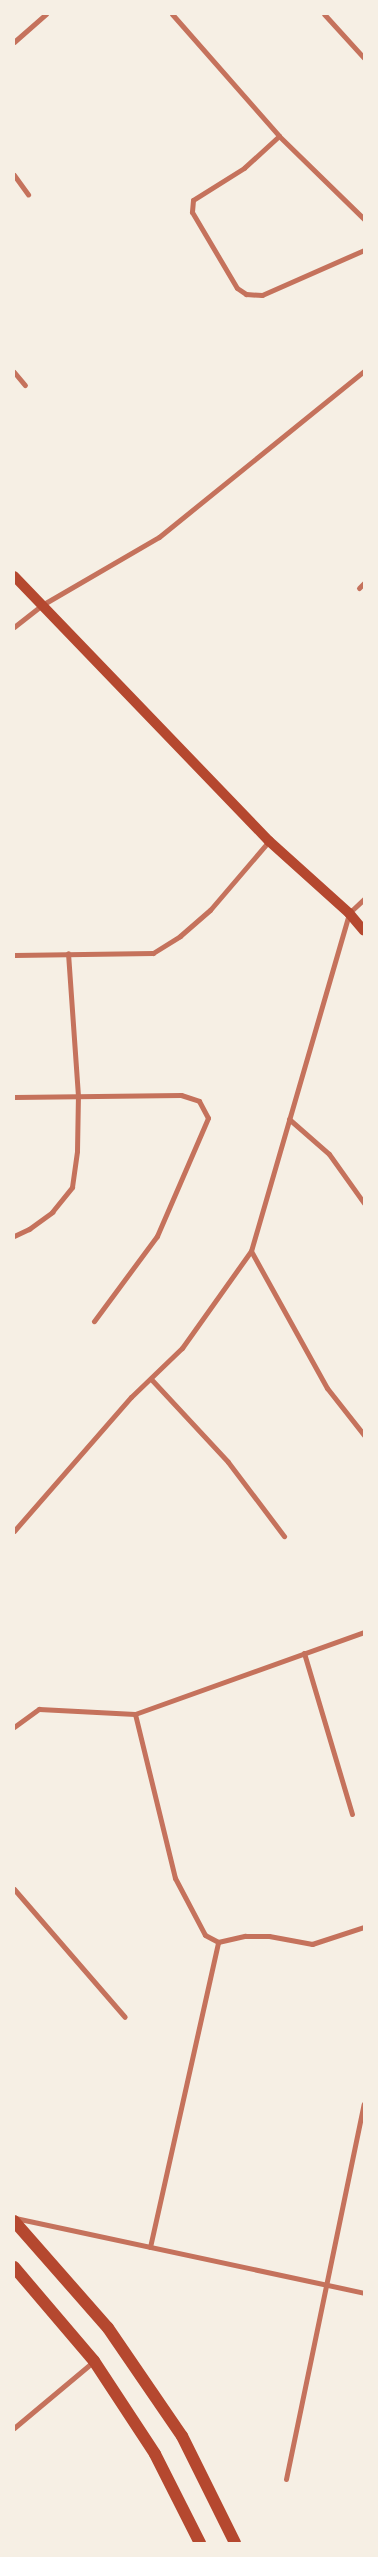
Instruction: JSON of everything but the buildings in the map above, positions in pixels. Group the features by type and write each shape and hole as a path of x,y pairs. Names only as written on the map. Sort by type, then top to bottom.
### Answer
{"main road":[{"path":"14,576 269,841 349,913 364,931"},
{"path":"14,2219 113,2336 182,2436 235,2543"},
{"path":"14,2267 94,2361 155,2454 200,2543"}],"street":[{"path":"14,42 46,14"},
{"path":"172,14 280,136 364,219"},
{"path":"324,14 364,58"},
{"path":"280,136 244,168 194,200 192,212 238,288 246,294 262,295 364,250"},
{"path":"14,175 28,194"},
{"path":"14,626 42,606 159,537 364,371"},
{"path":"14,372 25,385"},
{"path":"359,588 364,584"},
{"path":"14,955 153,953 180,936 210,910 269,841"},
{"path":"14,1531 151,1378 182,1348 251,1251 349,913 364,899"},
{"path":"14,1236 29,1229 52,1212 72,1187 77,1151 78,1096 68,953"},
{"path":"14,1098 180,1095 199,1101 208,1118 157,1236 94,1321"},
{"path":"288,1119 329,1154 364,1203"},
{"path":"251,1251 326,1388 364,1435"},
{"path":"151,1378 228,1462 284,1536"},
{"path":"14,1727 39,1709 135,1714 364,1632"},
{"path":"304,1653 352,1814"},
{"path":"135,1714 175,1878 205,1935 218,1942 245,1936 269,1936 312,1944 364,1927"},
{"path":"14,1889 125,2018"},
{"path":"150,2247 218,1942"},
{"path":"286,2479 364,2104"},
{"path":"14,2219 364,2293"},
{"path":"14,2428 94,2361"}]}
